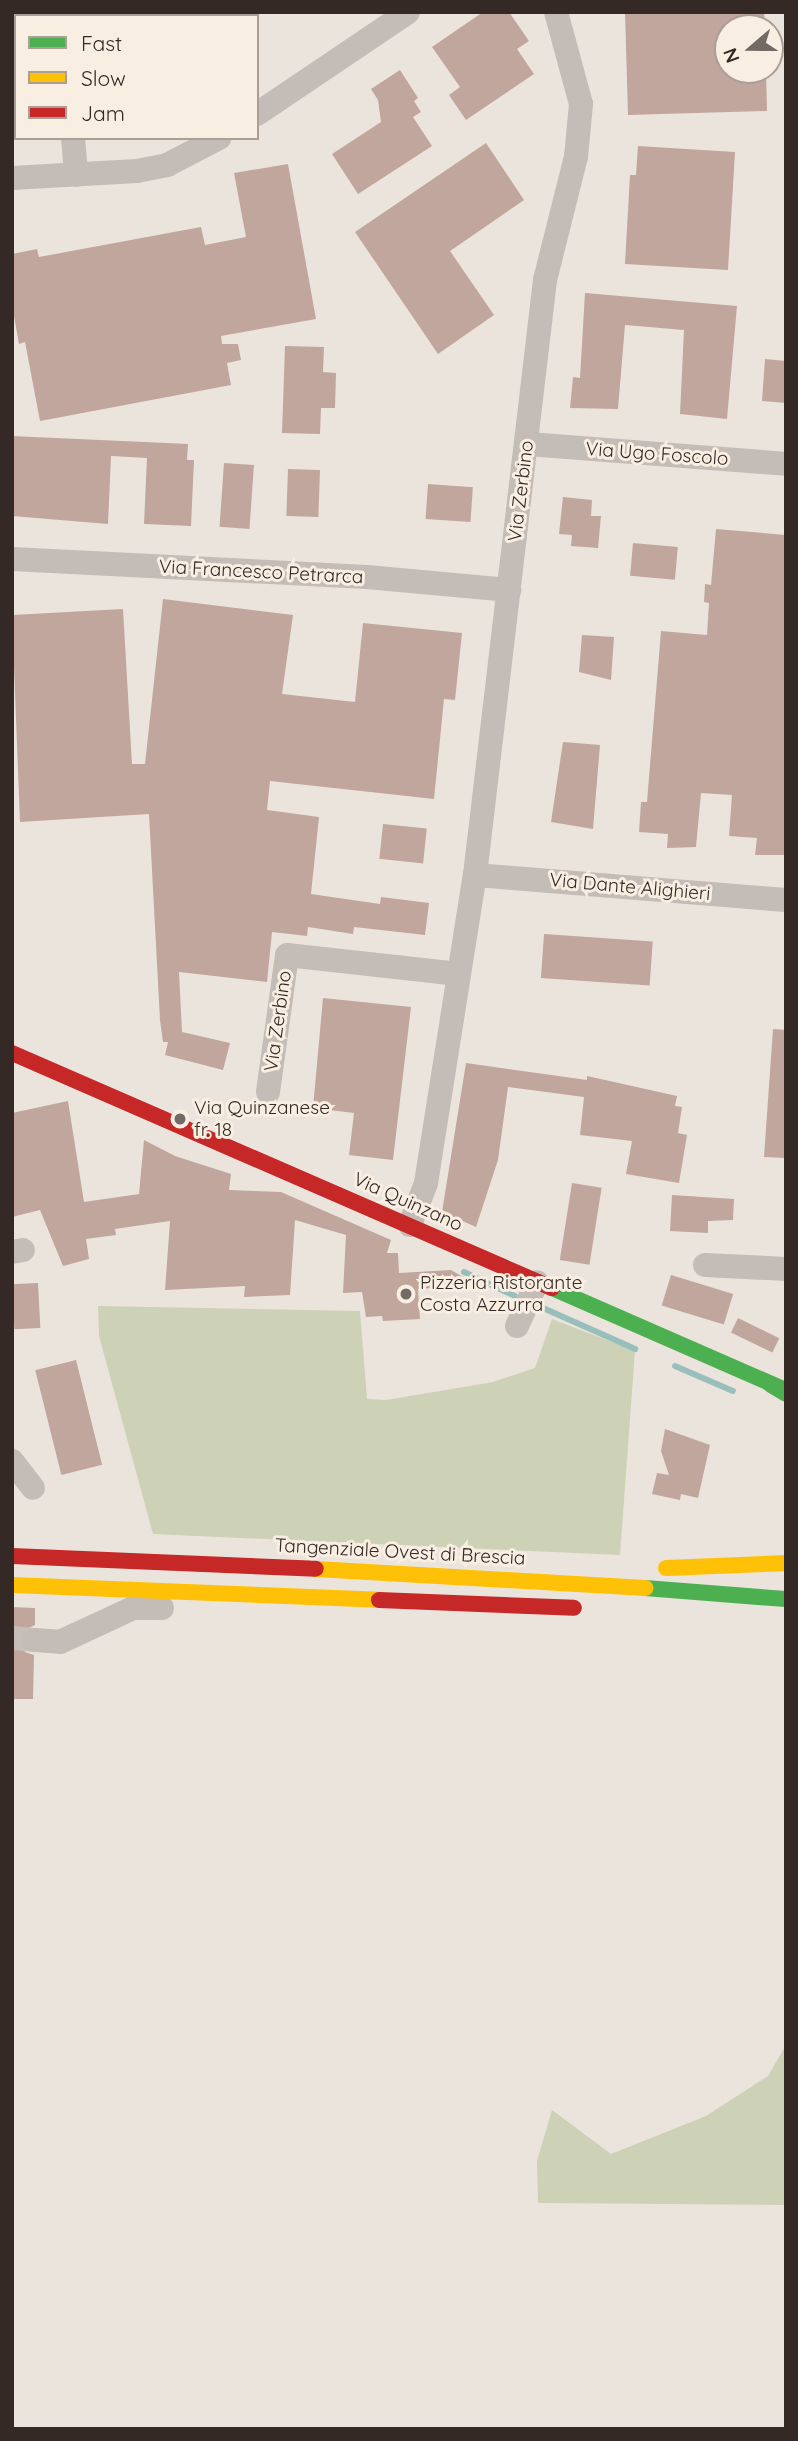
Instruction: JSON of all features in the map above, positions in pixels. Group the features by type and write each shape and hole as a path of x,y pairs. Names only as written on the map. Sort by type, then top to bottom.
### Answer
{"main road":[{"name":"Via Quinzano","path":"12,1053 410,1225 781,1390"},
{"name":"Tangenziale Ovest di Brescia","path":"12,1556 535,1579 786,1599"},
{"path":"535,1579 638,1569 786,1563"},
{"path":"12,1585 595,1608"},
{"path":"717,1611 786,1611"}],"street":[{"path":"259,113 408,12"},
{"name":"Via Zerbino","path":"410,1225 426,1184 475,874 528,444 531,373 545,280 576,157 581,104 556,12"},
{"path":"73,140 76,175"},
{"path":"12,178 76,175 167,165 215,140"},
{"name":"Via Ugo Foscolo","path":"528,444 786,464"},
{"name":"Via Francesco Petrarca","path":"12,559 367,577 509,590"},
{"name":"Via Dante Alighieri","path":"475,874 786,900"},
{"name":"Via Zerbino","path":"268,1092 287,955 459,974"},
{"path":"705,1265 786,1269"},
{"path":"517,1326 537,1282"},
{"path":"12,1461 33,1489"},
{"path":"34,1640 60,1642 133,1608 375,1611 433,1602"}],"green space":[{"path":"98,1306 360,1311 367,1399 386,1400 493,1382 535,1368 552,1319 635,1351 620,1555 153,1534 99,1336"},
{"path":"786,2045 786,2205 538,2203 537,2161 552,2110 611,2154 706,2116 768,2076"}],"building":[{"path":"483,12 509,12 529,41 517,49 534,74 466,120 449,95 460,87 432,47"},
{"path":"625,12 764,12 714,14 714,84 766,84 767,111 628,115"},
{"path":"400,70 418,98 414,101 421,112 413,117 432,146 358,194 332,154 381,122 378,100 371,89"},
{"path":"486,143 524,200 450,251 494,315 438,354 355,232"},
{"path":"638,146 735,152 728,270 625,264 630,175 636,175"},
{"path":"288,164 316,319 221,336 222,344 238,344 241,360 227,363 231,385 40,421 25,342 19,344 12,305 12,254 37,249 39,257 201,227 205,245 246,237 234,173"},
{"path":"585,293 737,306 727,419 680,414 684,330 625,325 618,409 570,408 573,377 580,378"},
{"path":"285,346 324,347 323,372 336,373 335,408 321,408 320,434 282,433"},
{"path":"765,359 786,361 786,403 762,401"},
{"path":"12,436 188,444 187,460 194,460 191,526 144,524 147,458 111,456 108,524 12,516"},
{"path":"224,463 254,465 249,529 220,527"},
{"path":"288,469 320,470 318,517 286,516"},
{"path":"428,484 473,487 470,522 426,519"},
{"path":"563,497 592,500 591,516 601,516 598,548 571,546 572,535 559,534"},
{"path":"716,529 786,535 786,855 755,855 757,838 729,836 732,795 701,793 696,847 667,848 668,834 639,832 641,802 647,802 661,631 707,635 709,603 704,602 705,584 711,585"},
{"path":"633,543 678,547 675,580 630,576"},
{"path":"163,599 293,615 282,694 355,702 363,623 462,633 455,700 444,699 434,799 270,781 267,810 319,817 311,894 380,904 381,897 429,903 425,935 354,927 353,934 308,927 307,936 272,932 267,982 179,972 182,1032 230,1043 223,1070 165,1055 168,1042 163,1042 160,1020 149,814 20,822 12,615 123,609 132,764 145,764"},
{"path":"582,635 614,637 611,680 579,672"},
{"path":"563,742 600,745 593,829 551,822"},
{"path":"383,824 427,829 423,863 379,859"},
{"path":"544,934 653,942 650,985 541,978"},
{"path":"323,998 411,1007 393,1160 349,1155 354,1113 313,1108"},
{"path":"773,1029 786,1030 786,1158 764,1157"},
{"path":"466,1063 587,1080 587,1076 677,1096 675,1106 682,1107 678,1133 687,1135 679,1183 626,1174 632,1141 580,1135 584,1097 508,1087 498,1160 476,1227 442,1212"},
{"path":"68,1101 84,1202 139,1194 144,1140 175,1156 231,1174 229,1190 281,1192 391,1240 387,1253 398,1253 399,1273 451,1270 477,1285 418,1289 420,1319 383,1321 382,1316 366,1317 362,1292 343,1293 346,1235 295,1220 290,1295 244,1297 245,1286 165,1290 170,1221 115,1229 116,1235 86,1239 89,1259 63,1266 40,1210 12,1217 12,1113"},
{"path":"572,1183 602,1188 589,1265 560,1260"},
{"path":"672,1195 734,1199 733,1220 708,1221 708,1233 670,1231"},
{"path":"671,1275 733,1294 724,1325 662,1306"},
{"path":"38,1283 40,1328 14,1329 12,1284"},
{"path":"738,1318 779,1338 772,1353 731,1332"},
{"path":"76,1360 102,1465 61,1475 35,1370"},
{"path":"665,1429 710,1445 698,1498 681,1494 680,1500 652,1494 657,1473 669,1475 661,1451"},
{"path":"12,1607 35,1608 35,1625 22,1631 19,1640 25,1652 34,1655 33,1699 12,1699"}],"waterway":[{"path":"464,1272 515,1296"},
{"path":"543,1308 635,1349"},
{"path":"675,1366 733,1391"}],"tunnel":[{"path":"12,1638 34,1640"}],"traffic: fast":[{"path":"552,1288 786,1390"},
{"path":"771,1385 786,1394"},
{"path":"645,1588 786,1599"}],"traffic: slow":[{"path":"666,1568 786,1563"},
{"path":"316,1569 645,1588"},
{"path":"12,1585 379,1600"}],"traffic: jam":[{"path":"12,1053 552,1288"},
{"path":"12,1556 316,1569"},
{"path":"379,1600 574,1608"}],"place":[{"name":"Via Quinzanese fr. 18","path":"180,1119"},
{"name":"Pizzeria Ristorante Costa Azzurra","path":"406,1294"}]}
